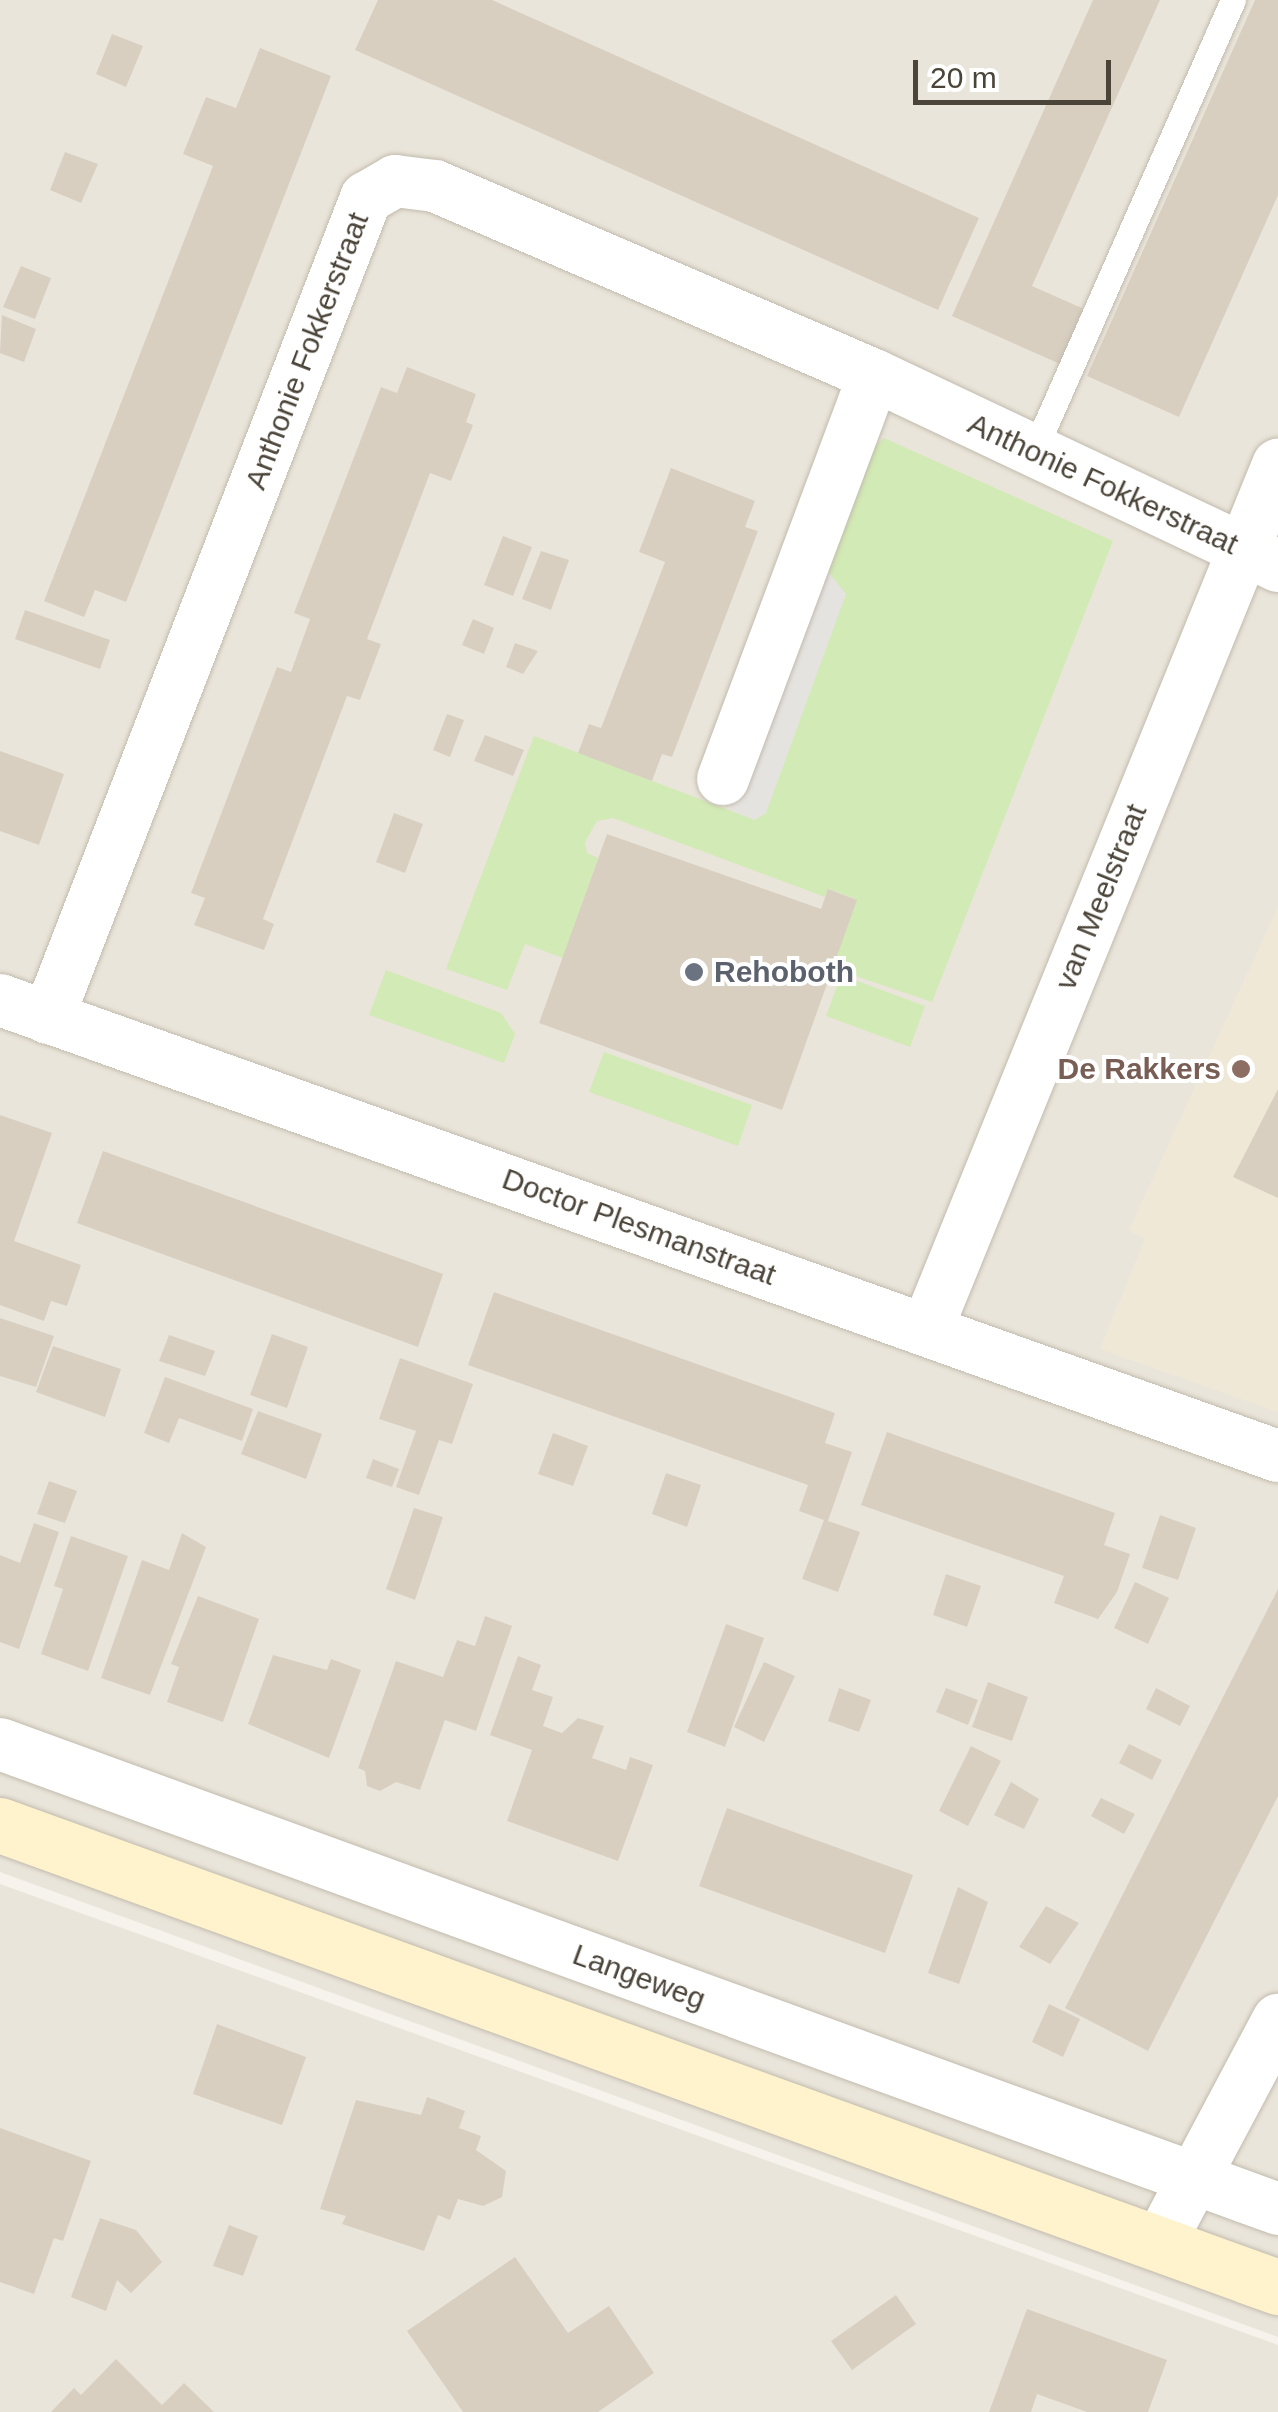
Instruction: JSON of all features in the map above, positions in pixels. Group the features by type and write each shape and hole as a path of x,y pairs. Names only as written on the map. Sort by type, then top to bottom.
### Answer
{"main road":[{"path":"0,1825 1278,2287"}],"street":[{"name":"Anthonie Fokkerstraat","path":"48,1018 366,198 395,181 435,186 874,376 1260,558"},
{"path":"724,778 874,376"},
{"name":"van Meelstraat","path":"927,1329 1260,558 1278,466"},
{"name":"Doctor Plesmanstraat","path":"0,1000 1278,1456"},
{"name":"Langeweg","path":"0,1744 1278,2210"},
{"path":"1159,2244 1278,2020"}],"lane":[{"path":"1034,452 1233,0"}],"shaded area":[{"path":"0,0 1278,0 1278,2337 0,1872"},
{"path":"824,567 846,594 766,813 755,820 730,810"},
{"name":"De Rakkers","path":"1278,907 1278,1412 1100,1349 1145,1239 1129,1230"},
{"path":"0,1884 1278,2345 1278,2412 0,2412"}],"green space":[{"path":"884,438 1113,541 932,1002 832,968 856,899 829,889 825,897 613,818 597,821 585,842 587,853 598,858 563,958 525,944 507,990 446,969 534,736 755,820 824,567 866,455"},
{"path":"386,970 501,1013 515,1034 504,1063 369,1015"},
{"path":"841,975 925,1006 910,1047 826,1016"},
{"path":"604,1052 752,1105 738,1146 589,1092"}],"building":[{"path":"378,0 492,0 979,218 938,310 355,50"},
{"path":"1093,0 1160,0 1032,286 1084,309 1060,364 952,316"},
{"path":"1255,0 1278,0 1278,195 1179,417 1087,376"},
{"path":"112,34 143,46 126,87 96,74"},
{"path":"260,48 331,76 126,602 95,590 84,617 44,601 213,166 183,154 206,97 236,108"},
{"path":"65,152 98,164 81,203 50,190"},
{"path":"21,266 51,278 35,319 3,307"},
{"path":"2,315 36,329 24,362 0,353"},
{"path":"407,367 476,394 466,422 473,425 451,481 430,473 367,639 381,644 360,700 347,696 263,919 274,924 264,950 194,925 205,898 191,893 277,667 291,672 310,619 294,613 381,387 397,393"},
{"path":"671,468 755,501 745,527 758,531 672,757 662,754 652,781 578,753 589,724 601,728 665,562 639,552"},
{"path":"503,536 532,547 513,596 484,585"},
{"path":"541,551 569,560 551,610 522,599"},
{"path":"25,610 110,640 100,669 15,639"},
{"path":"473,619 494,628 484,654 462,645"},
{"path":"515,643 538,651 523,674 506,667"},
{"path":"447,714 464,720 450,757 433,750"},
{"path":"485,735 524,750 513,776 474,761"},
{"path":"0,751 64,774 39,845 0,831"},
{"path":"394,813 423,824 405,873 376,862"},
{"name":"Rehoboth","path":"607,834 821,909 828,889 857,900 782,1110 539,1023"},
{"path":"1278,1089 1278,1198 1233,1177"},
{"path":"0,1115 52,1133 14,1241 81,1265 67,1306 51,1301 44,1321 0,1305"},
{"path":"103,1151 443,1274 418,1347 77,1223"},
{"path":"494,1292 835,1413 825,1443 852,1452 828,1521 860,1532 838,1592 802,1579 824,1520 799,1511 808,1485 468,1365"},
{"path":"0,1318 54,1336 36,1387 0,1376"},
{"path":"272,1334 308,1347 287,1408 250,1395"},
{"path":"169,1335 215,1351 205,1376 159,1361"},
{"path":"53,1346 121,1369 105,1417 36,1392"},
{"path":"400,1358 473,1384 452,1444 439,1440 419,1495 396,1487 416,1431 379,1419"},
{"path":"165,1377 253,1409 242,1441 179,1418 169,1443 144,1433"},
{"path":"258,1411 322,1434 306,1479 241,1454"},
{"path":"887,1432 1115,1513 1104,1545 1130,1554 1117,1592 1098,1619 1054,1603 1064,1576 861,1505"},
{"path":"553,1433 588,1446 573,1486 538,1474"},
{"path":"373,1459 399,1469 392,1487 366,1478"},
{"path":"666,1473 701,1485 687,1527 652,1514"},
{"path":"49,1481 77,1491 65,1523 37,1514"},
{"path":"414,1508 443,1517 415,1600 386,1589"},
{"path":"1160,1515 1196,1528 1178,1580 1142,1568"},
{"path":"34,1523 59,1532 19,1649 0,1642 0,1555 20,1563"},
{"path":"182,1533 206,1547 150,1695 101,1678 142,1560 169,1570"},
{"path":"71,1536 128,1556 88,1671 41,1654 63,1589 54,1586"},
{"path":"946,1574 981,1586 967,1627 933,1615"},
{"path":"1135,1582 1169,1598 1148,1644 1114,1628"},
{"path":"1278,1589 1278,1796 1148,2051 1065,2008"},
{"path":"198,1596 259,1619 223,1722 167,1702 179,1667 171,1664"},
{"path":"485,1616 512,1626 476,1731 445,1720 420,1790 396,1782 380,1791 367,1786 365,1771 358,1768 396,1661 443,1677 457,1640 475,1646"},
{"path":"726,1624 764,1638 725,1747 687,1732"},
{"path":"273,1655 327,1670 331,1659 361,1670 329,1758 248,1724"},
{"path":"518,1656 541,1665 532,1690 553,1697 543,1726 562,1733 578,1718 604,1726 592,1758 626,1770 630,1757 653,1765 618,1861 507,1821 532,1750 490,1735"},
{"path":"764,1662 795,1676 764,1742 734,1727"},
{"path":"988,1682 1028,1697 1012,1741 972,1727"},
{"path":"839,1688 871,1700 859,1732 828,1721"},
{"path":"946,1688 978,1700 968,1725 936,1712"},
{"path":"1156,1688 1190,1706 1180,1726 1146,1709"},
{"path":"1129,1744 1162,1760 1152,1780 1119,1763"},
{"path":"971,1746 1001,1761 968,1826 939,1811"},
{"path":"1011,1782 1039,1799 1024,1829 994,1815"},
{"path":"1101,1798 1135,1814 1124,1834 1091,1816"},
{"path":"727,1808 913,1875 885,1953 699,1886"},
{"path":"958,1887 988,1902 959,1984 928,1973"},
{"path":"1046,1906 1079,1923 1050,1964 1019,1947"},
{"path":"1049,2004 1080,2019 1063,2057 1032,2042"},
{"path":"217,2024 306,2057 282,2125 193,2094"},
{"path":"427,2097 465,2111 459,2128 481,2136 476,2150 506,2171 502,2197 483,2206 458,2199 450,2220 438,2215 424,2251 342,2224 346,2216 320,2209 356,2100 421,2115"},
{"path":"0,2128 91,2161 63,2241 54,2238 34,2294 0,2282"},
{"path":"100,2218 136,2230 162,2262 131,2293 117,2280 106,2311 71,2297"},
{"path":"229,2225 258,2236 243,2276 213,2266"},
{"path":"515,2257 568,2333 609,2306 654,2373 598,2412 463,2412 407,2331"},
{"path":"896,2295 916,2324 852,2370 831,2341"},
{"path":"1027,2309 1167,2360 1148,2412 1087,2412 1037,2394 1031,2412 989,2412"},
{"path":"116,2359 162,2405 184,2383 214,2412 51,2412 74,2388 81,2395"}],"place":[{"name":"Rehoboth","path":"694,972"},
{"name":"De Rakkers","path":"1241,1069"}]}
